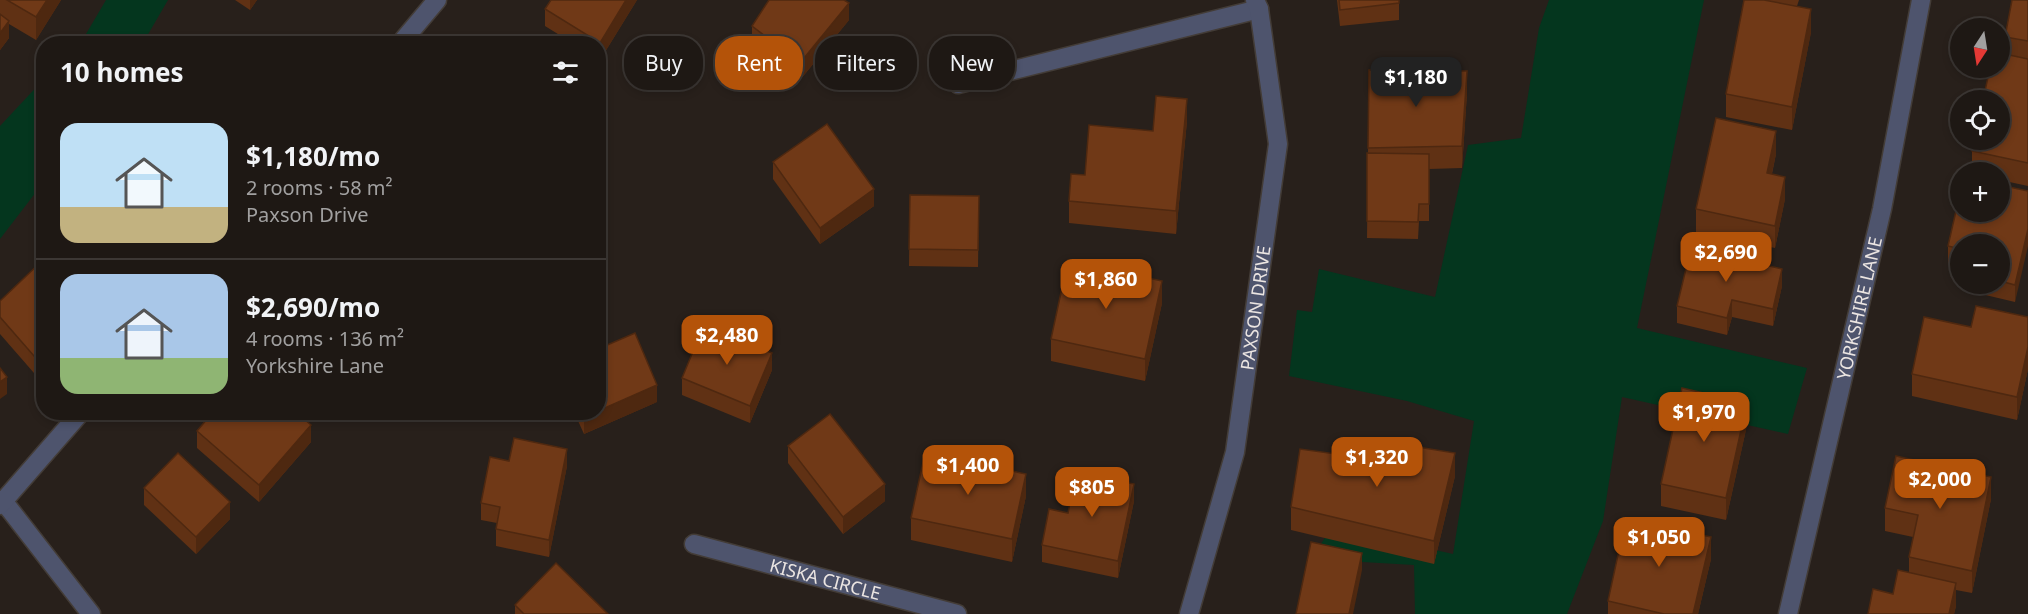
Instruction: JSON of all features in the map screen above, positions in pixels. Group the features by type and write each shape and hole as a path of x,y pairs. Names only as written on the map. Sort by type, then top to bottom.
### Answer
{"street":[{"path":"407,36 437,0"},
{"name":"YORKSHIRE LANE","path":"1788,614 1882,209 1921,0"},
{"path":"1015,69 1257,5"},
{"name":"PAXSON DRIVE","path":"1189,614 1236,452 1278,144 1257,5"},
{"path":"74,420 2,503 91,614"},
{"name":"KISKA CIRCLE","path":"694,544 957,614"}],"green space":[{"path":"106,0 168,0 147,36 84,36"},
{"path":"1549,0 1704,0 1637,328 1807,368 1788,434 1622,397 1603,521 1567,614 1415,614 1414,565 1311,559 1332,527 1453,554 1474,421 1407,401 1289,376 1297,310 1312,312 1319,269 1435,297 1468,145 1521,138 1539,28"},
{"path":"36,87 36,192 0,239 0,126"}],"building":[{"path":"7,0 47,0 36,17"},
{"path":"551,0 626,0 604,36 589,36 545,9"},
{"path":"769,0 844,0 849,3 822,36 815,36 815,45 803,59 803,36 765,36 752,26"},
{"path":"1339,0 1399,0 1399,3 1340,10"},
{"path":"1744,0 1764,0 1811,9 1792,107 1726,94"},
{"path":"2012,0 2028,0 2028,41 2010,38 2009,18"},
{"path":"0,14 9,21 0,33"},
{"path":"2010,55 2028,59 2028,163 1972,151 2010,150 2010,90 1985,90 1988,78 2010,78"},
{"path":"1369,70 1467,71 1462,146 1368,148"},
{"path":"1156,96 1187,99 1176,211 1069,201 1071,174 1085,175 1089,125 1153,131"},
{"path":"1716,118 1776,131 1767,173 1785,177 1775,226 1696,209"},
{"path":"827,124 874,189 820,228 773,162"},
{"path":"1367,153 1429,154 1429,204 1419,204 1418,222 1367,221"},
{"path":"2010,187 2028,191 2028,229 2015,285 2010,284 2010,234 1951,234 1953,222 2010,222"},
{"path":"910,195 979,196 978,250 909,249"},
{"path":"1691,248 1782,269 1773,309 1732,300 1727,318 1677,306"},
{"path":"1068,260 1162,281 1145,359 1051,339"},
{"path":"36,267 36,354 34,356 0,317 0,301"},
{"path":"1976,306 2028,317 2028,347 2017,397 1912,374 1924,317 1971,327"},
{"path":"704,325 772,353 750,406 682,378"},
{"path":"635,333 657,385 606,407 606,346"},
{"path":"0,368 7,377 0,382"},
{"path":"1682,388 1747,403 1726,498 1661,484"},
{"path":"830,414 885,484 843,517 788,446"},
{"path":"206,420 305,420 311,425 259,485 197,431"},
{"path":"514,438 567,449 549,540 496,529 500,507 481,503 490,457 509,461"},
{"path":"1393,443 1455,453 1434,541 1291,507 1300,449 1387,461"},
{"path":"178,453 230,502 196,537 144,488"},
{"path":"925,453 1026,474 1012,539 911,518"},
{"path":"1896,456 1991,477 1972,571 1909,557 1918,515 1885,508"},
{"path":"1076,472 1134,484 1118,561 1042,545 1049,509 1068,513"},
{"path":"1626,518 1711,537 1693,614 1664,614 1608,601"},
{"path":"1311,542 1362,553 1349,614 1296,614"},
{"path":"556,563 608,614 524,614 515,605"},
{"path":"1898,570 1956,583 1949,614 1868,614 1873,589 1893,594"}]}
